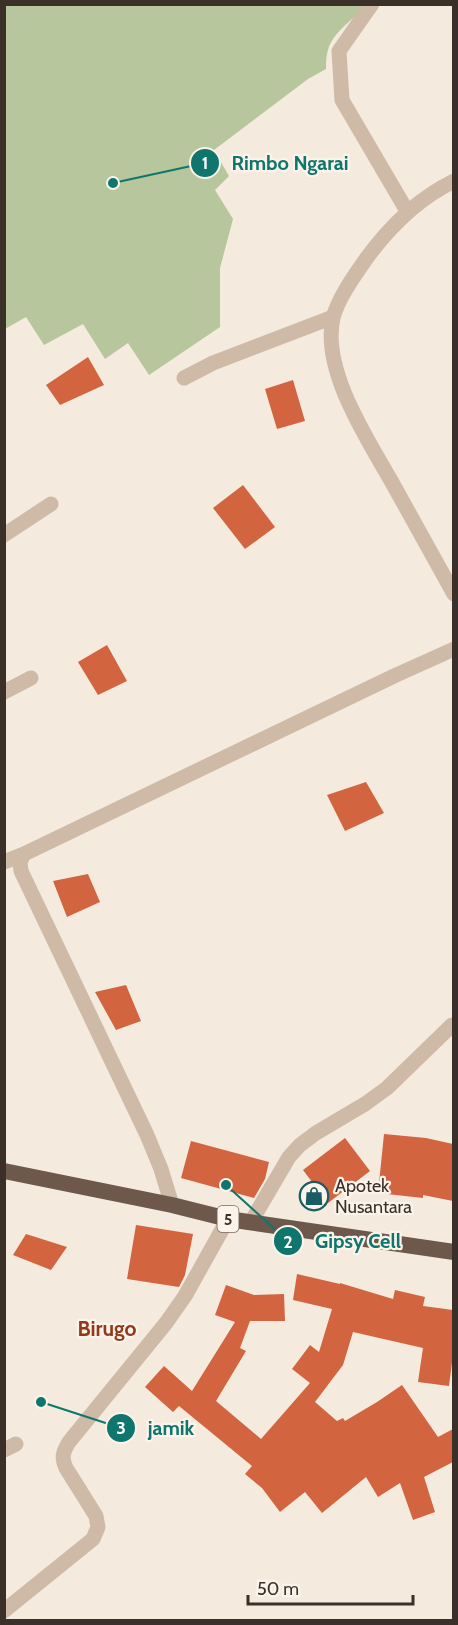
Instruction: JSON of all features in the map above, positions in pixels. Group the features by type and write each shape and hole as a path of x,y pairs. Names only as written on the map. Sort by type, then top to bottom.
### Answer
{"highway":[{"name":"5","path":"4,1171 172,1205 228,1219 453,1252"}],"street":[{"path":"372,4 339,51 342,100 407,211"},
{"path":"453,181 436,189 407,211 381,238 348,285 333,317 331,334 335,366 347,402 453,594"},
{"path":"184,378 213,363 333,317"},
{"path":"4,535 51,504"},
{"path":"4,862 453,649"},
{"path":"4,692 31,678"},
{"path":"24,854 20,862 21,871 147,1135 172,1205"},
{"path":"251,1222 289,1157 300,1145 387,1088 452,1025"},
{"path":"4,1611 93,1539 98,1527 96,1516 66,1468 63,1462 63,1452 166,1323 185,1296 228,1219"}],"green space":[{"path":"5,5 369,5 334,37 327,52 326,69 308,79 214,150 229,176 215,190 233,219 220,268 220,327 149,375 128,343 105,359 83,324 44,345 26,317 5,329"}],"building":[{"path":"88,357 104,385 60,405 46,385"},
{"path":"293,380 305,421 277,429 265,389"},
{"path":"243,485 275,527 245,549 213,508"},
{"path":"107,645 127,681 98,695 78,662"},
{"path":"366,782 384,813 345,831 327,795"},
{"path":"88,874 100,902 67,917 53,881"},
{"path":"126,985 141,1021 116,1030 95,992"},
{"path":"384,1134 426,1138 453,1144 453,1201 423,1195 423,1198 378,1193"},
{"path":"345,1138 370,1171 328,1203 303,1170"},
{"path":"191,1141 269,1162 265,1179 254,1198 181,1178"},
{"path":"136,1225 193,1234 185,1275 179,1287 127,1279"},
{"path":"26,1234 67,1247 51,1270 13,1255"},
{"path":"297,1274 340,1283 393,1299 395,1290 425,1297 423,1306 453,1310 453,1355 449,1386 418,1382 423,1348 353,1332 343,1365 315,1402 337,1421 343,1418 345,1421 402,1385 438,1437 453,1429 453,1462 424,1477 435,1512 413,1520 400,1483 378,1497 366,1477 322,1513 305,1492 280,1512 262,1488 245,1474 252,1466 179,1406 173,1412 145,1387 164,1366 192,1391 235,1322 215,1315 226,1285 254,1295 284,1294 285,1321 250,1321 240,1348 246,1351 216,1401 261,1439 310,1383 292,1369 310,1345 319,1352 332,1309 293,1300"}],"place":[{"name":"Rimbo Ngarai","path":"113,183"},
{"name":"Gipsy Cell","path":"226,1185"},
{"name":"Apotek Nusantara","path":"314,1196"},
{"name":"jamik","path":"41,1402"}],"district":[{"name":"Birugo","path":"107,1329"}]}
